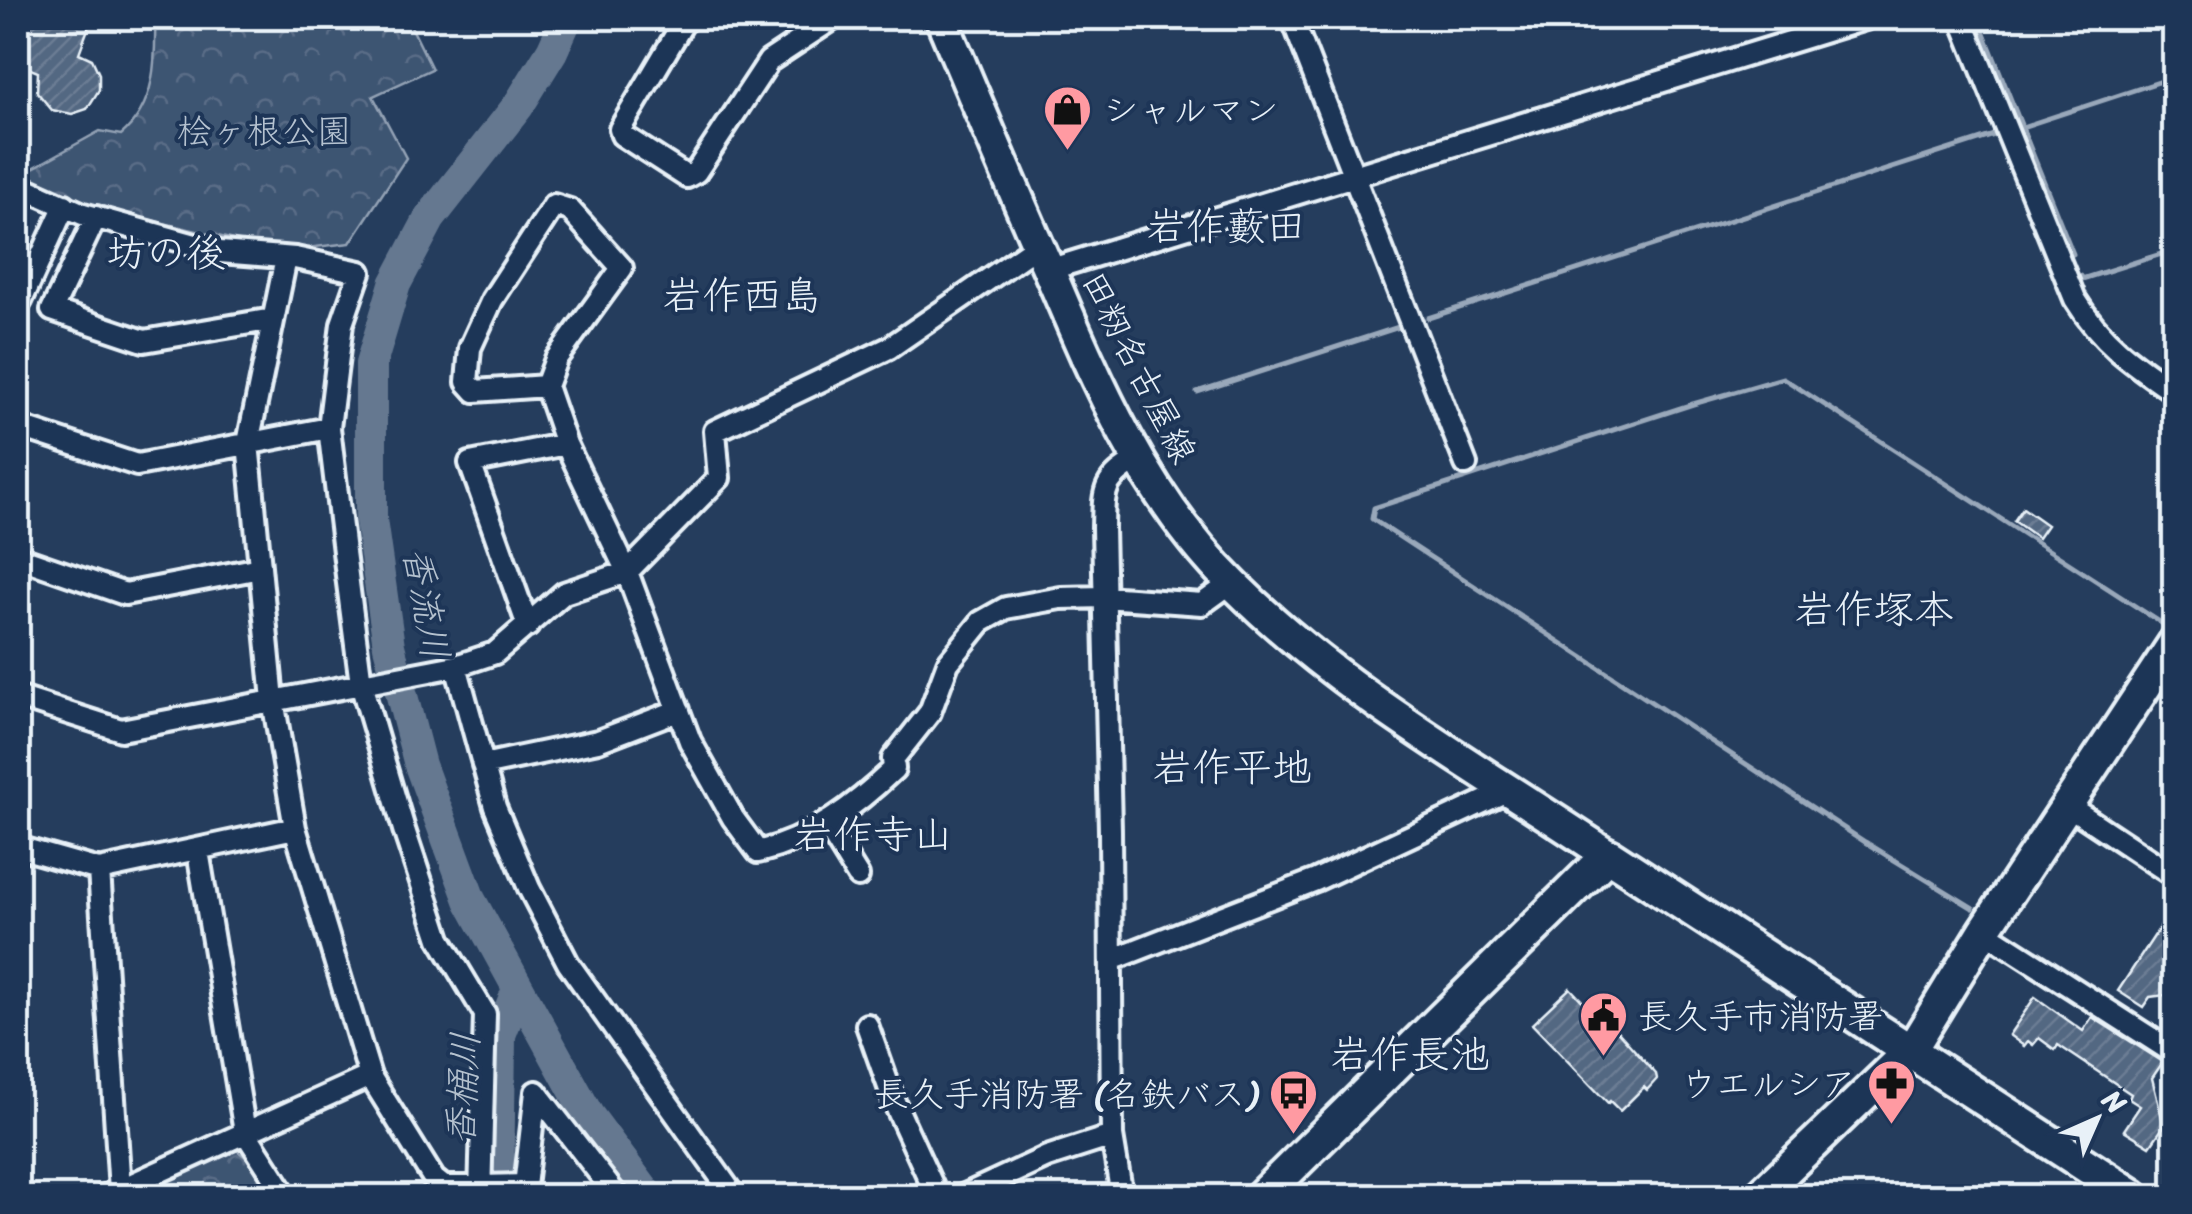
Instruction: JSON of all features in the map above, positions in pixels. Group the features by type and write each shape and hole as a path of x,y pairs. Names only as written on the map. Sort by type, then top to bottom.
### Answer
{"main road":[{"name":"田籾名古屋線","path":"941,18 1088,363 1137,460 1205,553 1231,583 1365,696 1608,855"},
{"path":"1759,1196 1912,1050 1984,930 2174,642"},
{"path":"1262,1196 1608,855 2133,1196"}],"street":[{"path":"686,18 620,129 622,135 687,177 696,172 769,61 807,23 834,18"},
{"path":"1292,18 1466,464"},
{"path":"18,696 121,730 449,668 496,653 564,593 627,572 719,478 715,431 888,348 1043,258 1453,146 1868,18"},
{"path":"1961,18 2074,300 2094,331 2125,359 2174,392"},
{"path":"18,186 96,218 220,252 286,258 360,272 342,324 329,428 367,684 440,939 485,1014 482,1190"},
{"path":"546,386 475,392 467,382 470,348 492,300 554,205 570,210 622,268 556,358 546,386 566,444 627,572 690,741 733,818 758,852 826,824 859,802 894,769 893,759 930,712 948,663 980,622 1006,608 1061,598 1202,604 1231,583"},
{"path":"18,300 30,284 65,206"},
{"path":"96,218 52,310 144,341 273,319"},
{"path":"286,258 248,442 273,700 295,828 370,1076 434,1179 444,1187 522,1189 536,1092 617,1196"},
{"path":"18,426 138,464 329,428"},
{"path":"528,626 470,463 566,444"},
{"path":"1122,1196 1112,1136 1105,488 1113,475 1137,460"},
{"path":"18,557 125,594 260,568"},
{"path":"449,668 495,806 529,888 568,963 734,1196"},
{"path":"483,765 598,742 678,710"},
{"path":"1111,960 1316,880 1510,789"},
{"path":"2067,805 2174,876"},
{"path":"826,824 858,876"},
{"path":"18,847 99,870 295,828"},
{"path":"198,851 245,1132 286,1196"},
{"path":"99,870 113,1194 370,1076"},
{"path":"1984,930 2174,1054"},
{"path":"867,1025 895,1104 937,1196"},
{"path":"963,1196 1047,1157 1112,1136"}],"green space":[{"name":"桧ヶ根公園","path":"155,18 407,18 432,69 373,96 406,158 350,243 280,251 38,193 26,172 100,131 121,135 133,123 152,81"},
{"path":"234,1148 248,1159 272,1196 128,1196"}],"building":[{"path":"18,18 92,18 79,53 92,59 99,74 99,90 87,109 72,114 52,110 37,92 38,72 18,64"},
{"path":"2023,508 2047,525 2038,538 2014,521"},
{"path":"2174,906 2174,994 2150,997 2143,1007 2118,991"},
{"name":"長久手市消防署","path":"1570,988 1588,1007 1592,1003 1656,1074 1657,1079 1647,1090 1644,1087 1620,1111 1532,1024"},
{"path":"2035,997 2083,1031 2092,1017 2163,1062 2152,1078 2164,1126 2150,1146 2124,1130 2140,1106 2129,1099 2131,1094 2058,1045 2055,1050 2039,1038 2033,1045 2028,1041 2024,1046 2009,1035"}],"waterway":[{"name":"香流川","path":"567,18 518,106 430,218 395,284 371,364 371,520 389,646 420,765 470,900 588,1115 648,1196"},
{"path":"1313,22 1326,18"},
{"path":"1978,18 2073,254"},
{"path":"2022,127 2174,77"},
{"path":"1428,318 1994,135"},
{"path":"2081,276 2082,279 2174,250"},
{"path":"1197,392 1402,326"},
{"path":"1973,908 1865,842 1372,519 1374,508 1783,378 2166,626"},
{"name":"香桶川","path":"498,1196 500,1035 518,989"}],"place":[{"name":"シャルマン","path":"1068,152"},
{"name":"長久手市消防署","path":"1603,1058"},
{"name":"ウエルシア","path":"1891,1126"},
{"name":"長久手消防署 (名鉄バス)","path":"1293,1136"}],"district":[{"name":"岩作藪田","path":"1226,226"},
{"name":"坊の後","path":"166,252"},
{"name":"岩作西島","path":"742,295"},
{"name":"岩作塚本","path":"1874,609"},
{"name":"岩作平地","path":"1232,767"},
{"name":"岩作寺山","path":"873,834"},
{"name":"岩作長池","path":"1410,1054"}]}
